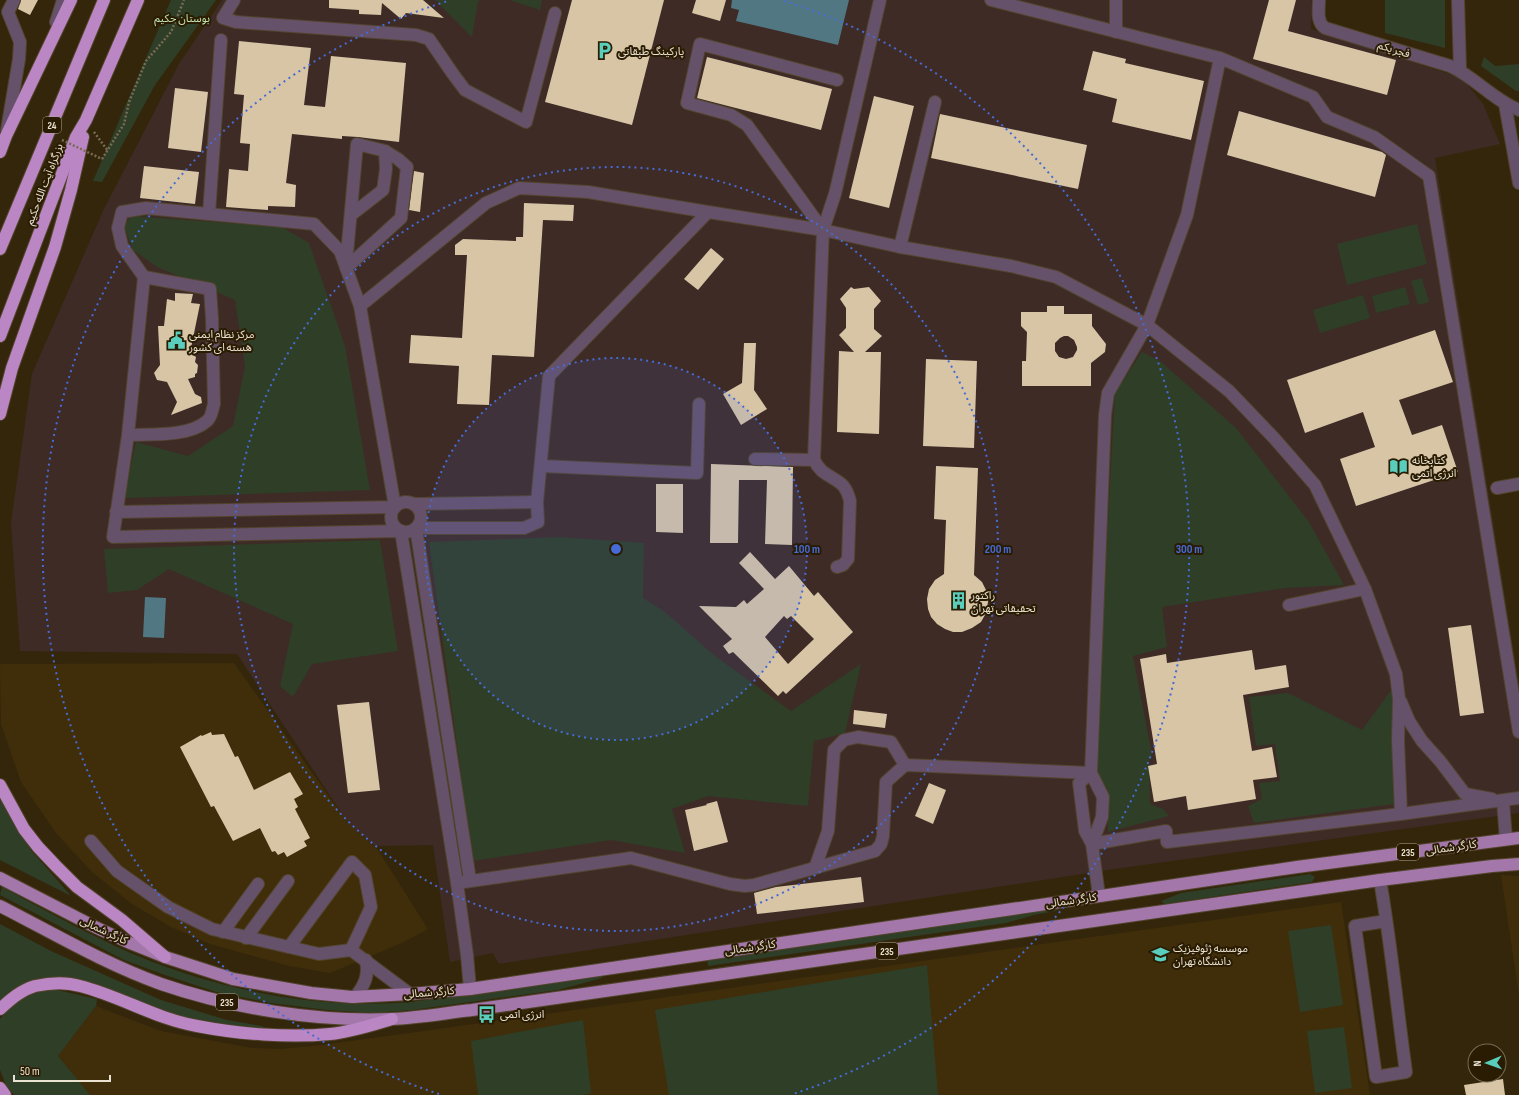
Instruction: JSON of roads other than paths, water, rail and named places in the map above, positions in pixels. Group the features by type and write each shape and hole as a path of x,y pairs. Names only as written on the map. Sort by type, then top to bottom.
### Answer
{"highway":[{"path":"0,152 3,141 71,0"},
{"name":"بزرگراه آیت الله حکیم","path":"0,249 104,0"},
{"name":"بزرگراه آیت الله حکیم","path":"0,336 76,136 86,120 138,0"},
{"path":"0,414 12,368 55,247 71,190 86,120"},
{"path":"0,785 24,829 56,866 77,887 122,920 165,957"},
{"path":"0,1009 9,1000 34,986 64,984 80,986 164,1018 196,1026 221,1030 283,1034 332,1034 362,1028 392,1019"},
{"path":"0,1088 5,1095"}],"main road":[{"name":"کارگر شمالی","path":"0,878 97,928 165,957 233,978 270,986 311,993 355,997 470,989 1297,867 1519,838"},
{"name":"کارگر شمالی","path":"0,906 136,974 161,984 206,998 244,1006 326,1018 392,1019 472,1010 1380,880 1519,864"},
{"path":"628,965 632,987"}],"street":[{"path":"3,141 19,60 20,42 8,12 14,0"},
{"path":"44,55 64,0"},
{"path":"234,0 223,18 236,22 416,35 429,39 465,90 526,122 556,13"},
{"path":"837,567 843,565 848,559 850,500 848,491 843,484 821,470 814,460 823,230 835,194 880,0"},
{"path":"992,0 1220,58 1313,97 1327,116 1374,137 1429,176 1519,732"},
{"path":"1116,0 1116,32"},
{"name":"فجر یکم","path":"1319,0 1320,24 1327,29 1460,70 1505,104"},
{"path":"1458,0 1460,70"},
{"path":"210,214 221,40"},
{"path":"823,230 747,125 732,115 687,103 700,44 837,80"},
{"path":"1092,844 1102,816 1103,797 1091,773 1105,415 1108,393 1146,325 1188,216 1220,58"},
{"path":"900,247 935,102"},
{"path":"1505,104 1519,110"},
{"path":"1505,104 1519,183"},
{"path":"357,144 385,151 407,167 401,218 346,268 351,215 357,144"},
{"path":"351,215 383,190 386,169 385,151"},
{"path":"360,306 486,203 519,188 588,192 823,230 900,247 1011,266 1056,277 1146,325 1229,391 1274,438 1315,485 1365,590 1396,674 1399,699 1398,740 1401,814"},
{"path":"401,531 396,529 391,521 391,516 395,507 360,306 340,251 314,224 146,208 122,212 118,228 122,246 144,277 128,436 113,537 409,532 416,528 419,524 421,515 417,507 413,504"},
{"path":"416,528 524,528 538,522 537,502 549,376 708,212"},
{"path":"128,436 182,432 191,429 208,421 214,404 210,289 144,277"},
{"path":"541,466 697,473 699,404"},
{"path":"755,459 814,460"},
{"path":"1497,488 1519,484"},
{"path":"116,512 395,507 404,502 413,504 537,502"},
{"path":"416,528 470,880"},
{"path":"401,531 457,883 470,989"},
{"path":"1289,604 1365,590"},
{"path":"1399,699 1409,721 1422,741 1440,761 1465,794 1503,801"},
{"path":"430,713 444,710"},
{"path":"815,868 828,831 834,750 844,740 858,737 891,742 905,765"},
{"path":"457,883 631,858 730,884 745,886 754,885 875,851 881,844 884,836 886,782 905,765 1091,773"},
{"path":"1091,773 1079,783 1085,831 1092,844 1099,896"},
{"path":"1092,844 1166,831 1167,842 1401,814 1519,798"},
{"path":"1503,801 1506,839"},
{"path":"91,841 117,871 168,908 212,929 246,938 319,954 351,950 410,994"},
{"path":"289,947 352,862 365,875 371,907 351,950"},
{"path":"1380,880 1386,921 1406,1072 1376,1077 1355,926 1386,921"},
{"path":"246,938 288,881"},
{"path":"223,932 258,884"},
{"path":"355,997 364,986 367,977 368,968 366,960"}],"water":[{"path":"732,0 849,0 838,45 736,21 739,10 731,8"},
{"path":"145,597 166,598 164,638 143,637"}],"place":[{"name":"پارکینگ طبقاتی","path":"605,51"},
{"name":"مرکز نظام ایمنی هسته ای کشور","path":"176,340"},
{"name":"کتابخانه انرژی اتمی","path":"1399,466"},
{"name":"راکتور تحقیقاتی تهران","path":"958,601"},
{"name":"موسسه ژئوفیزیک دانشگاه تهران","path":"1160,954"},
{"name":"انرژی اتمی","path":"487,1014"}],"park label":[{"name":"بوستان حکیم","path":"182,18"}]}
